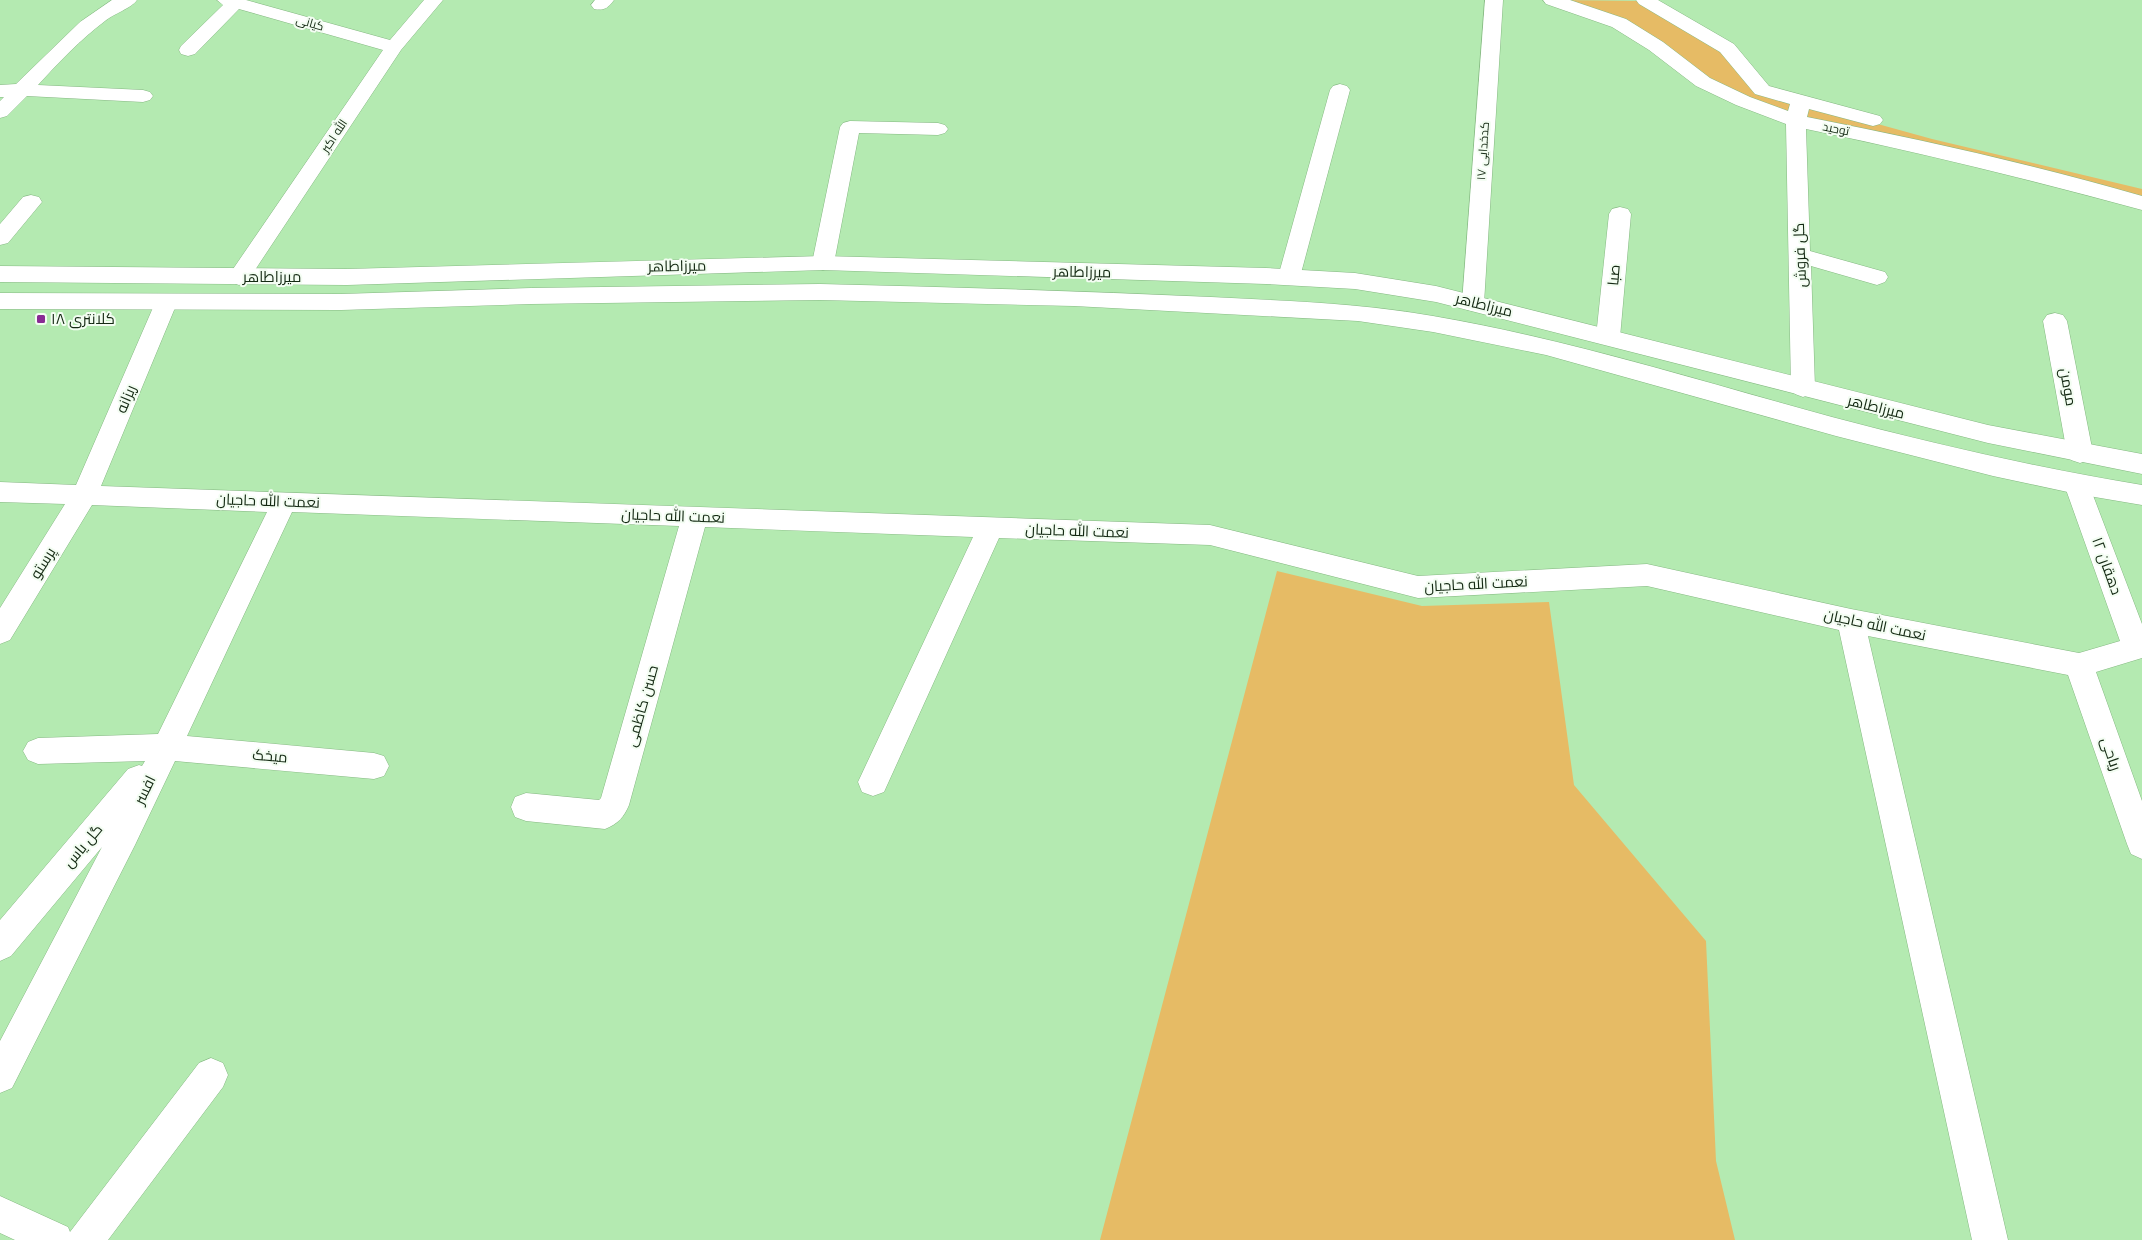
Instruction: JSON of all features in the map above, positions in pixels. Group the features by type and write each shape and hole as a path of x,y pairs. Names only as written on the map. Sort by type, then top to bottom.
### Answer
{"street":[{"path":"0,112 67,43 115,4 128,0"},
{"name":"الله اکبر","path":"239,277 394,47 434,0"},
{"name":"کدخدایی ۱۷","path":"1473,303 1494,0"},
{"name":"توحید","path":"1552,0 1619,23 1656,46 1703,82 1743,102 1796,121 1886,139 2094,189 2142,203"},
{"name":"توحید","path":"1645,0 1726,48 1762,90 1941,138 2142,185"},
{"path":"188,50 231,1"},
{"name":"کیانی","path":"231,1 394,47"},
{"path":"0,91 22,90 143,96"},
{"path":"1289,277 1340,90"},
{"name":"گل فروش","path":"1801,100 1796,121 1803,388"},
{"path":"823,264 850,127 938,130"},
{"path":"0,238 31,202"},
{"name":"صبا","path":"1608,337 1620,214"},
{"path":"1800,256 1876,277"},
{"name":"میرزاطاهر","path":"0,274 348,277 666,266 823,264 1289,277 1354,281 1436,294 1988,434 2142,464"},
{"name":"میرزاطاهر","path":"0,301 166,303 342,302 541,296 820,292 1074,298 1358,313 1433,324 1546,347 1836,426 2028,474 2142,495"},
{"name":"ریزانه","path":"85,494 166,303"},
{"name":"مومن","path":"2055,320 2080,453"},
{"name":"دهقان ۱۲","path":"2077,484 2139,650"},
{"name":"نعمت الله حاجیان","path":"0,492 1210,535 1418,587 1647,575 1851,621 2079,665 2139,650"},
{"name":"پرستو","path":"0,632 85,494"},
{"name":"افسر","path":"0,1076 124,835 285,501"},
{"name":"حسن کاظمی","path":"526,806 605,815 614,804 695,517"},
{"path":"873,782 990,528"},
{"path":"1851,621 1990,1240"},
{"name":"ریاحی","path":"2079,665 2142,844"},
{"name":"میخک","path":"38,751 166,747 374,766"},
{"name":"گل یاس","path":"0,945 166,747"},
{"path":"85,1240 212,1076"},
{"path":"0,1214 55,1240"}],"shaded area":[{"path":"1562,0 1639,1 1721,48 1780,97 1932,139 2142,189 2142,201 1796,119 1705,80 1649,38"},
{"path":"1277,571 1422,606 1549,602 1574,785 1706,941 1716,1161 1735,1240 1100,1240"}],"place":[{"name":"کلانتری ۱۸","path":"41,319"}]}
